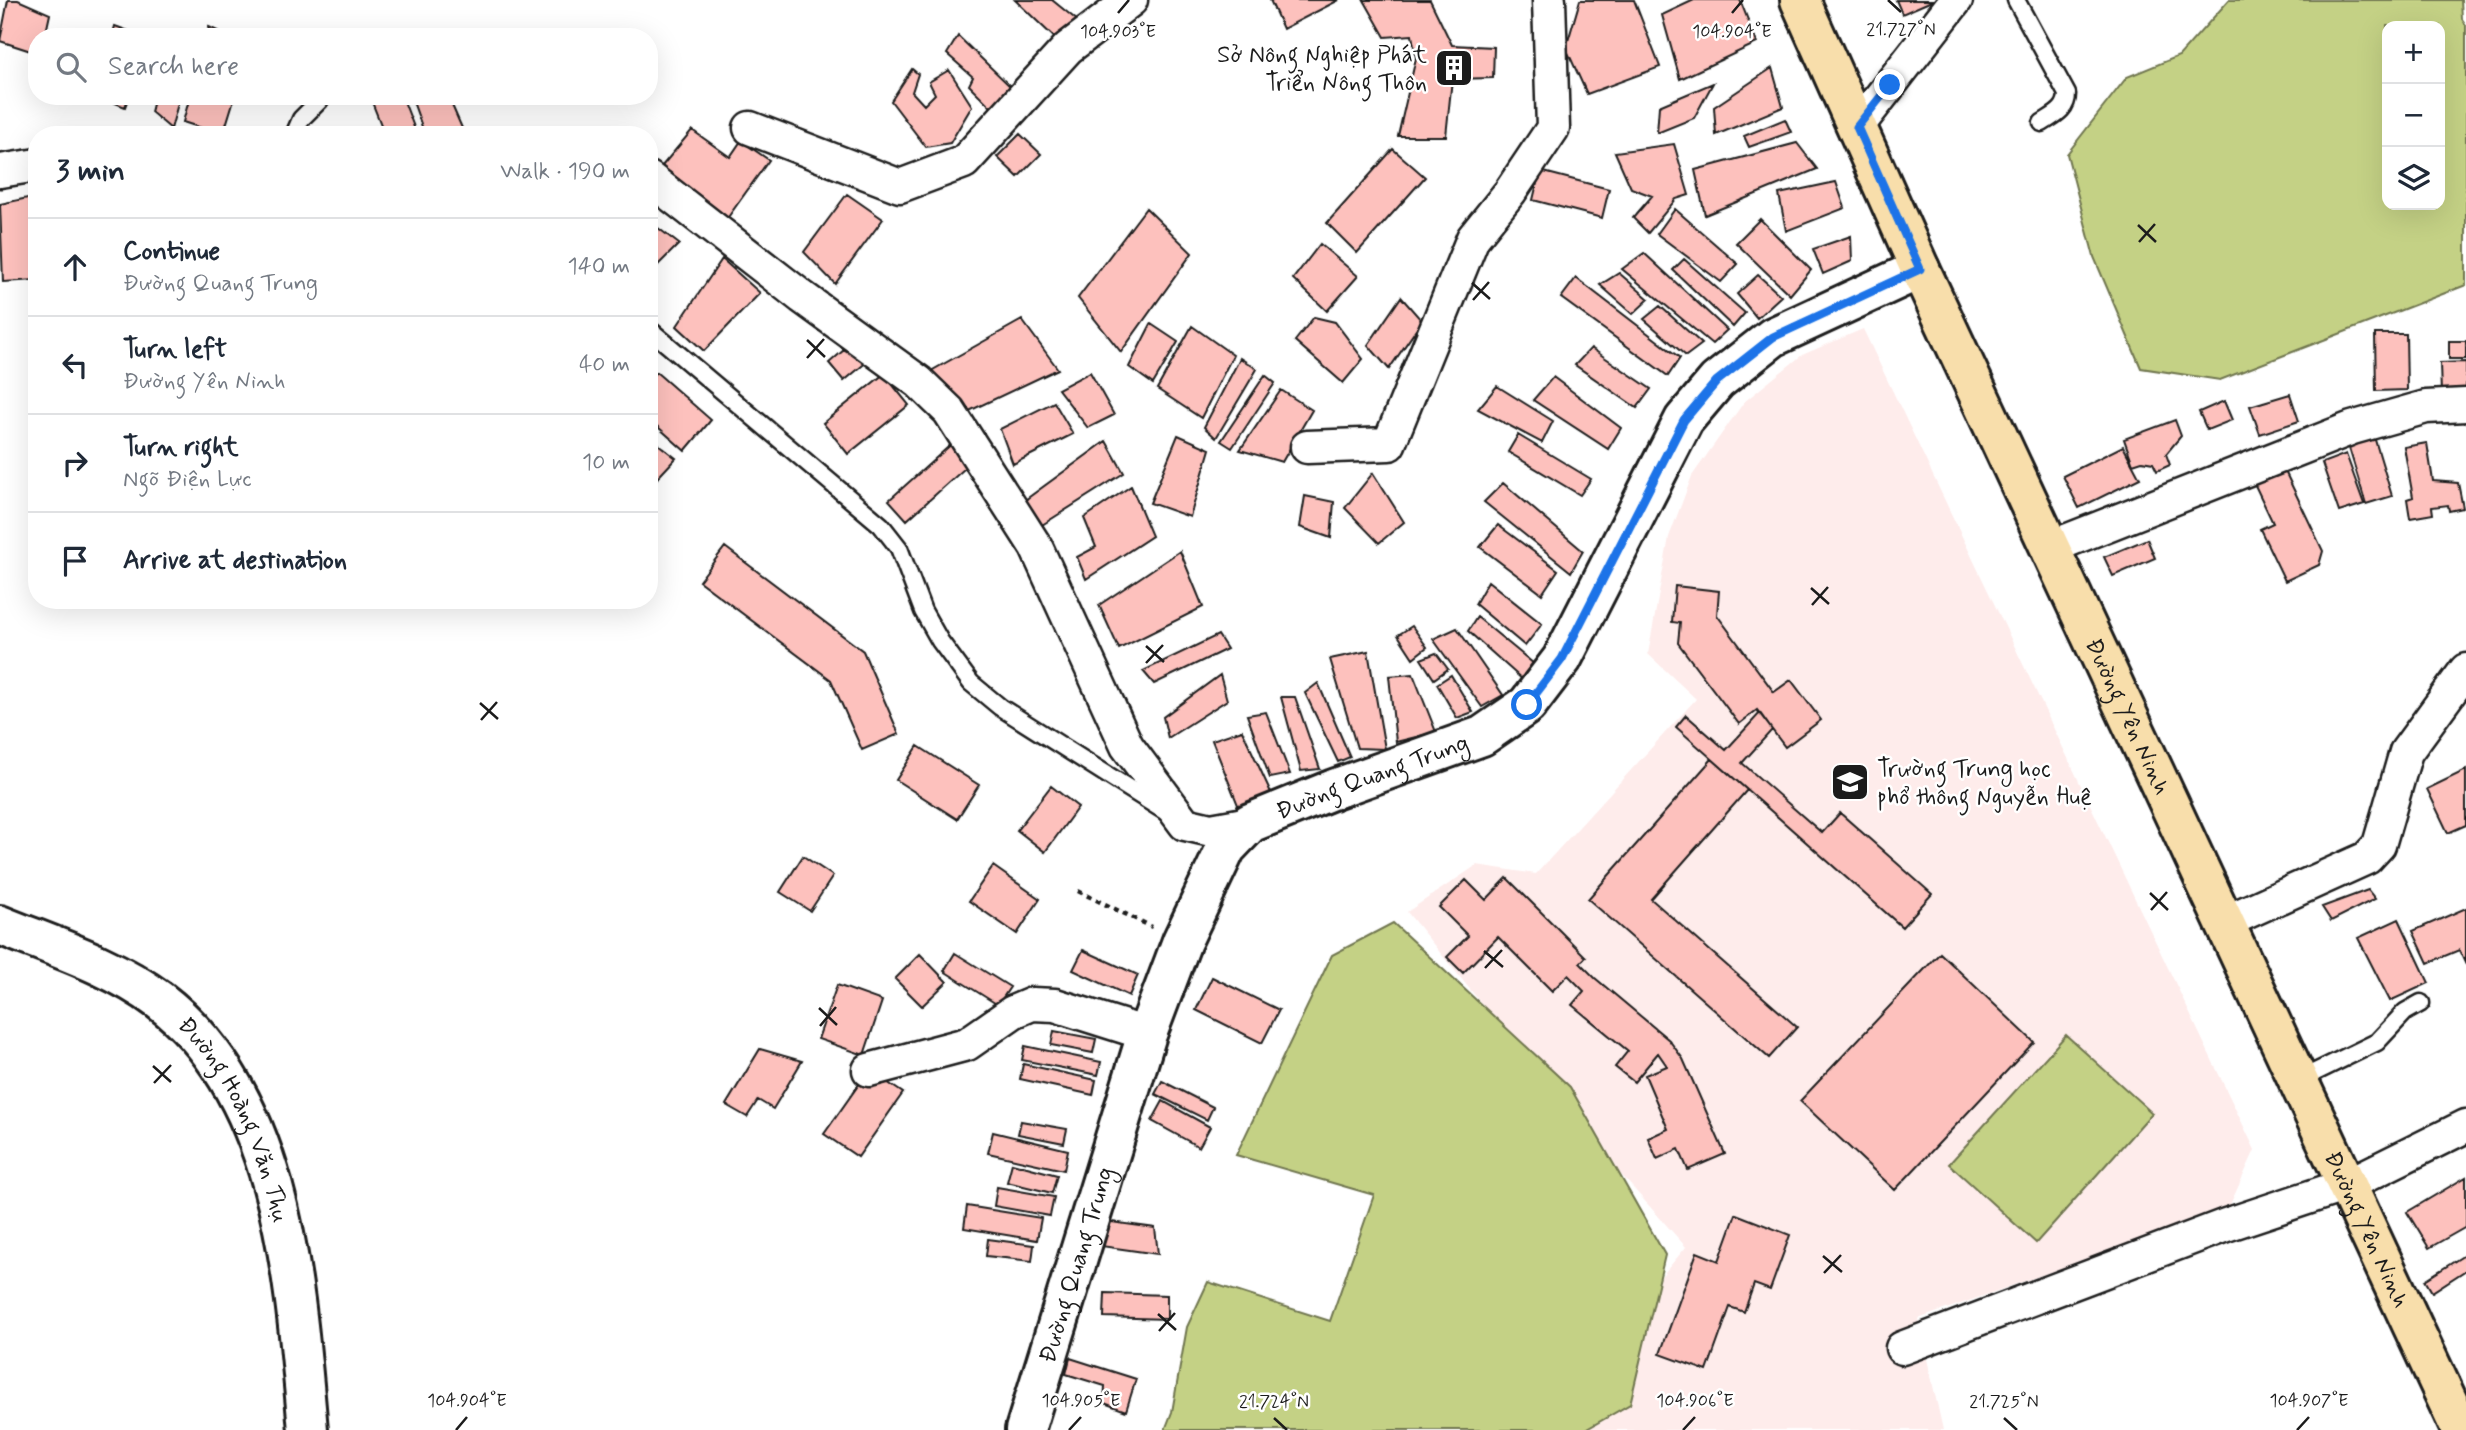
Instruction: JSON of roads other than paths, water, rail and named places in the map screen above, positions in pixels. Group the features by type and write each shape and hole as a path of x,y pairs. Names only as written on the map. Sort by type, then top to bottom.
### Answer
{"main road":[{"name":"Đường Yên Ninh","path":"1800,0 1920,269 2349,1184 2461,1430"}],"street":[{"path":"750,128 900,186 964,162 1068,48 1131,0"},
{"path":"1307,447 1389,444 1473,239 1510,192 1553,128 1549,0"},
{"path":"1857,127 1956,0"},
{"path":"0,171 28,167"},
{"path":"658,185 802,297 919,382 949,411 1036,547 1127,746 1185,824 1211,830 1250,824"},
{"name":"Đường Quang Trung","path":"1025,1430 1147,1034 1182,942 1212,872 1226,848 1250,824 1334,789 1473,740 1527,705 1562,659 1684,420 1717,381 1773,337 1920,269"},
{"path":"2051,547 2352,428 2426,407 2466,405"},
{"path":"2225,922 2367,858 2379,845 2406,752 2466,670"},
{"name":"Đường Hoàng Văn Thụ","path":"0,925 93,963 159,1000 205,1043 230,1079 257,1133 293,1283 308,1430"},
{"path":"869,1070 967,1044 1013,1012 1032,1004 1055,1005 1147,1034"},
{"path":"1902,1348 2225,1225 2349,1184 2466,1126"}],"lane":[{"path":"2016,0 2067,94 2065,105 2060,112 2042,123"},
{"path":"298,126 315,105"},
{"path":"658,337 881,524 899,548 923,611 940,641 971,683 1000,707 1185,824"},
{"path":"2300,1080 2377,1042 2405,1012 2421,1003"}],"place":[{"name":"Sở Nông Nghiệp Phát Triển Nông Thôn","path":"1454,68"},
{"name":"Trường Trung học phổ thông Nguyễn Huệ","path":"1850,782"}]}
